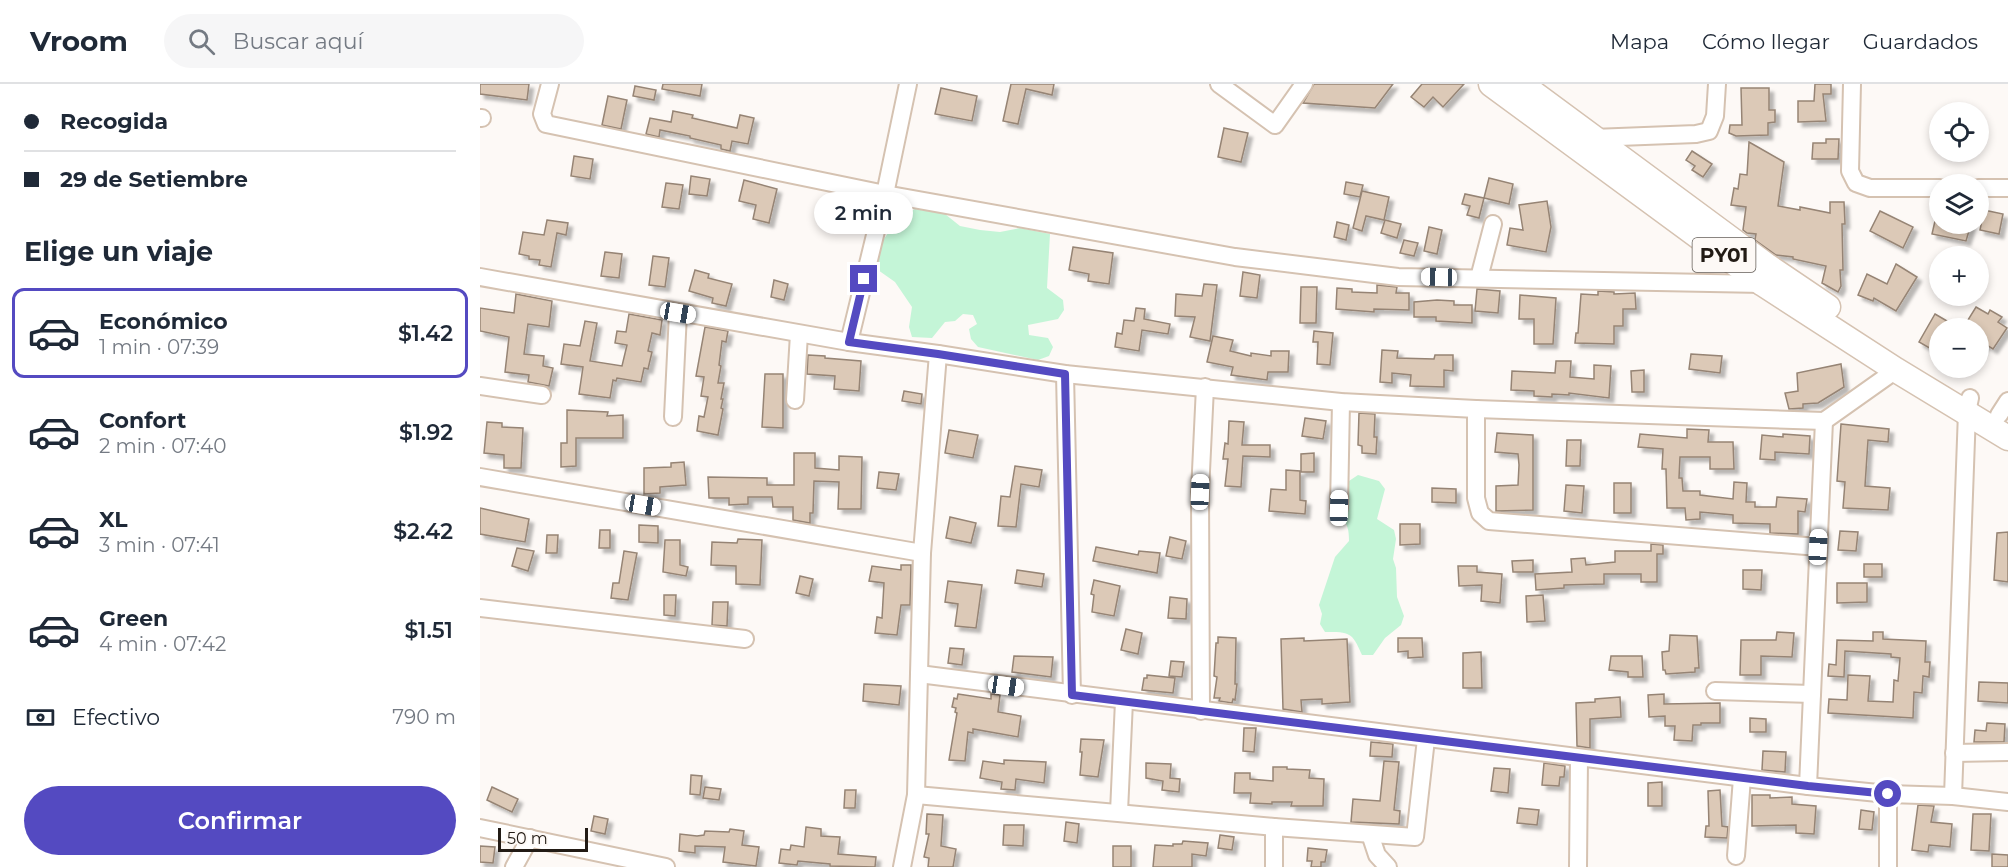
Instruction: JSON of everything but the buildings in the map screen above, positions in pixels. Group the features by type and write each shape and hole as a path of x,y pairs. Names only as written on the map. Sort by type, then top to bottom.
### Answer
{"highway":[{"name":"PY01","path":"1491,84 1763,284 1896,369 1968,405 2005,412"},
{"name":"PY01","path":"1521,84 1766,265 1968,405 2008,438"}],"street":[{"path":"550,84 542,114 546,124 885,194 1235,257 1398,277 1763,284"},
{"path":"849,342 885,194 908,84"},
{"path":"1219,84 1275,126 1304,84"},
{"path":"1593,138 1696,134 1709,131 1715,116 1717,84"},
{"path":"1852,84 1850,171 1856,183 1870,188 1929,188"},
{"path":"1989,188 2008,188"},
{"path":"1479,278 1493,224"},
{"path":"480,278 799,334 1065,374 1341,402 1824,421 1896,369"},
{"path":"673,417 678,313"},
{"path":"795,400 799,334"},
{"path":"902,867 916,795 922,553 938,354"},
{"path":"1065,374 1072,695"},
{"path":"480,386 542,395"},
{"path":"1201,711 1200,492 1205,387"},
{"path":"1339,508 1341,402"},
{"path":"1953,796 1968,405"},
{"path":"1476,409 1476,498 1480,513 1489,521 1818,547"},
{"path":"1808,786 1824,421"},
{"path":"480,477 922,553"},
{"path":"480,608 745,639"},
{"path":"919,674 1808,786 2008,802"},
{"path":"1714,691 1812,694"},
{"path":"1119,812 1124,701"},
{"path":"916,795 1415,837 1426,739"},
{"path":"1954,753 2008,752"},
{"path":"1578,867 1579,758"},
{"path":"1736,856 1742,778"},
{"path":"1888,794 1888,867"},
{"path":"1274,826 1274,867"},
{"path":"480,828 666,867"},
{"path":"1370,834 1377,855 1388,867"},
{"path":"514,867 530,838"}],"green space":[{"path":"915,209 945,214 960,226 980,230 1000,232 1020,228 1050,234 1047,288 1063,300 1064,310 1058,319 1028,325 1029,335 1048,338 1053,347 1049,356 1038,360 978,347 971,339 969,329 977,324 973,315 963,314 955,321 945,322 932,338 912,337 909,327 912,307 895,282 878,270 880,245 898,218"},
{"path":"1358,475 1379,481 1385,489 1377,519 1394,530 1396,539 1393,559 1396,568 1397,597 1404,616 1401,625 1385,638 1373,655 1362,655 1356,642 1349,635 1340,632 1325,632 1320,624 1322,614 1319,605 1335,557 1349,541 1348,528 1341,517 1348,501 1349,481"}],"route":[{"path":"864,279 849,342 1065,374 1072,695 1888,794"}]}
